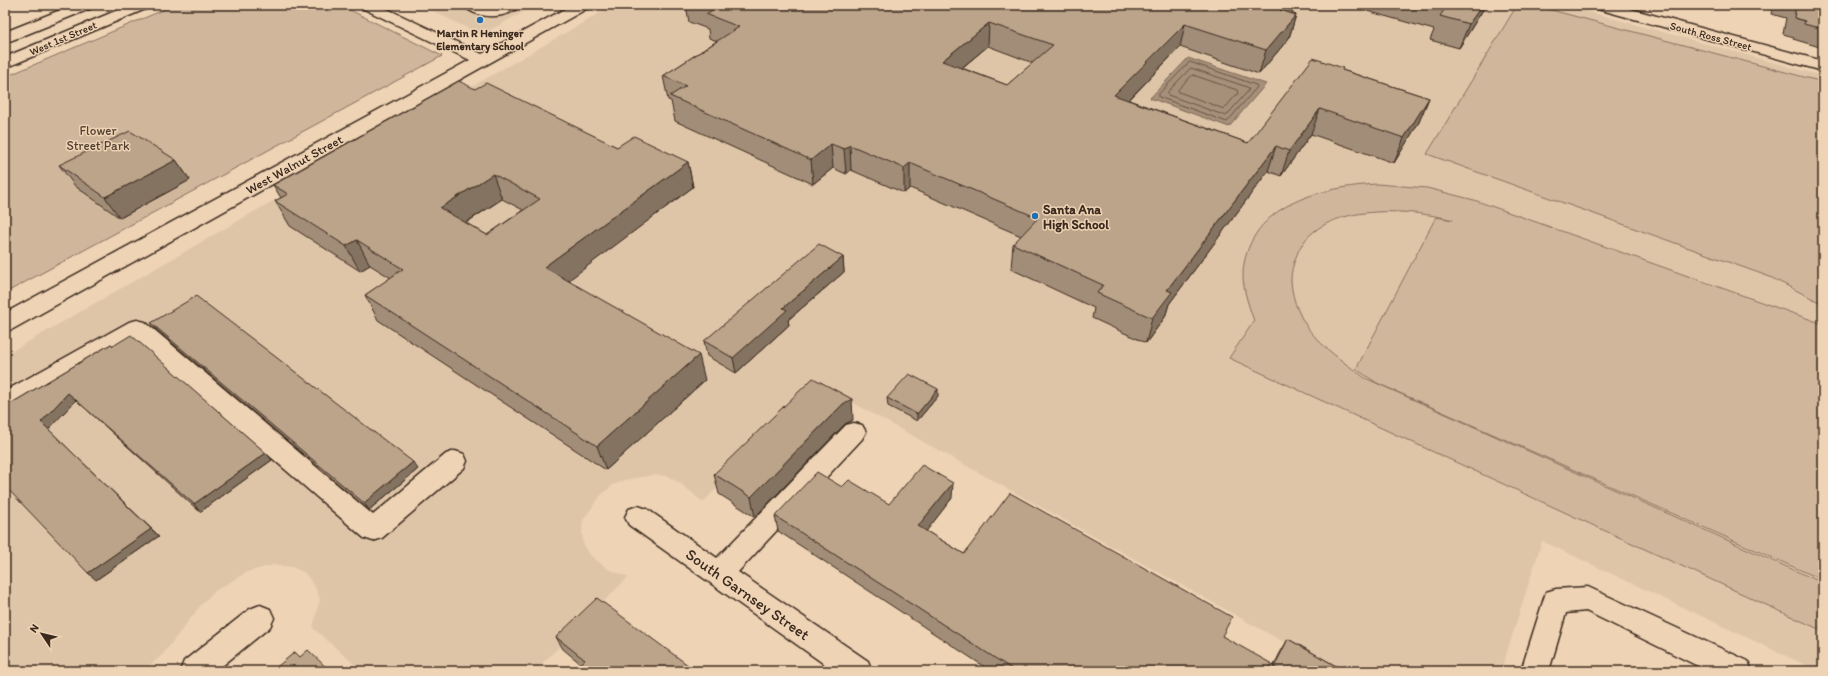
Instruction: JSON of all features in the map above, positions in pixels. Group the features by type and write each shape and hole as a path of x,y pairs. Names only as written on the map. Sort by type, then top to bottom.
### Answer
{"street":[{"name":"West 1st Street","path":"5,38 87,5"},
{"name":"West 1st Street","path":"5,63 144,5"},
{"path":"367,5 483,60"},
{"path":"472,5 490,13 498,12 512,5"},
{"name":"West Walnut Street","path":"5,323 583,5"},
{"name":"South Ross Street","path":"1599,5 1823,66"},
{"path":"5,402 137,328 372,530 455,461"},
{"path":"719,574 854,432"},
{"name":"South Garnsey Street","path":"638,517 858,671"},
{"path":"1535,671 1556,601 1588,599 1738,671"},
{"path":"194,671 260,618"}],"shaded area":[{"name":"Martin R Heninger Elementary School","path":"421,5 536,5 481,35"},
{"name":"Santa Ana High School","path":"614,5 1564,5 1823,76 1823,671 1818,671 1542,541 1501,671 1336,671 821,385 703,502 680,483 667,476 654,475 625,480 613,485 601,495 583,520 583,543 591,556 608,569 628,577 535,671 362,671 313,628 320,599 315,587 305,573 292,567 273,565 247,572 215,591 200,606 163,654 143,671 5,671 5,355"}],"green space":[{"name":"Flower Street Park","path":"175,5 340,5 442,56 5,293 5,77"},
{"path":"1536,6 1823,82 1823,304 1770,277 1427,154 1516,7"},
{"path":"1377,184 1427,188 1474,200 1823,324 1823,580 1377,383 1356,369 1436,217 1453,220 1434,216 1412,213 1389,212 1365,213 1342,218 1322,226 1306,239 1296,257 1292,268 1291,277 1295,303 1298,311 1311,332 1327,349 1365,378 1823,583 1823,631 1229,358 1254,321 1245,293 1243,271 1251,243 1262,226 1277,212 1295,202 1315,194 1335,189"}],"water":[{"path":"1188,58 1266,84 1229,127 1150,98"}],"building":[{"path":"703,5 1285,5 1280,10 1296,15 1266,50 1185,24 1114,95 1248,143 1313,58 1343,68 1342,70 1429,98 1404,138 1320,109 1289,151 1276,146 1167,290 1172,292 1152,318 1097,293 1103,285 1013,244 1038,218 910,163 904,168 850,145 844,149 831,144 811,160 670,96 686,86 663,76 739,27 706,14 714,9","holes":["989,23 1053,45 1007,85 942,61"]},
{"path":"1438,5 1482,5 1469,24 1440,16 1446,7"},
{"path":"1796,5 1823,5 1823,29 1804,24 1805,21 1794,18"},
{"path":"459,81 475,89 486,83 617,147 634,136 688,162 544,267 699,355 597,446 365,295 403,269 357,240 346,246 275,201 288,194 273,185","holes":["493,174 540,199 487,235 440,208"]},
{"path":"130,131 176,160 105,197 59,165"},
{"path":"819,244 843,257 783,308 787,310 733,358 704,341"},
{"path":"196,296 413,462 364,503 151,323"},
{"path":"131,335 266,453 194,504 68,393 41,422 151,529 88,573 5,486 5,407 111,344 113,346"},
{"path":"909,374 938,389 917,414 887,398"},
{"path":"813,378 852,399 843,404 751,497 714,474"},
{"path":"922,465 953,483 918,526 964,554 1010,493 1232,617 1222,636 1272,664 1269,671 1015,671 775,516 817,472 842,487 849,480 889,504"},
{"path":"597,598 696,671 573,671 585,660 556,637"},
{"path":"1288,639 1345,671 1281,671 1274,667"},
{"path":"308,650 330,671 272,671 295,652 300,657"},
{"path":"1628,666 1638,671 1627,671"}],"place":[{"name":"Martin R Heninger Elementary School","path":"480,20"},
{"name":"Santa Ana High School","path":"1035,216"}]}
